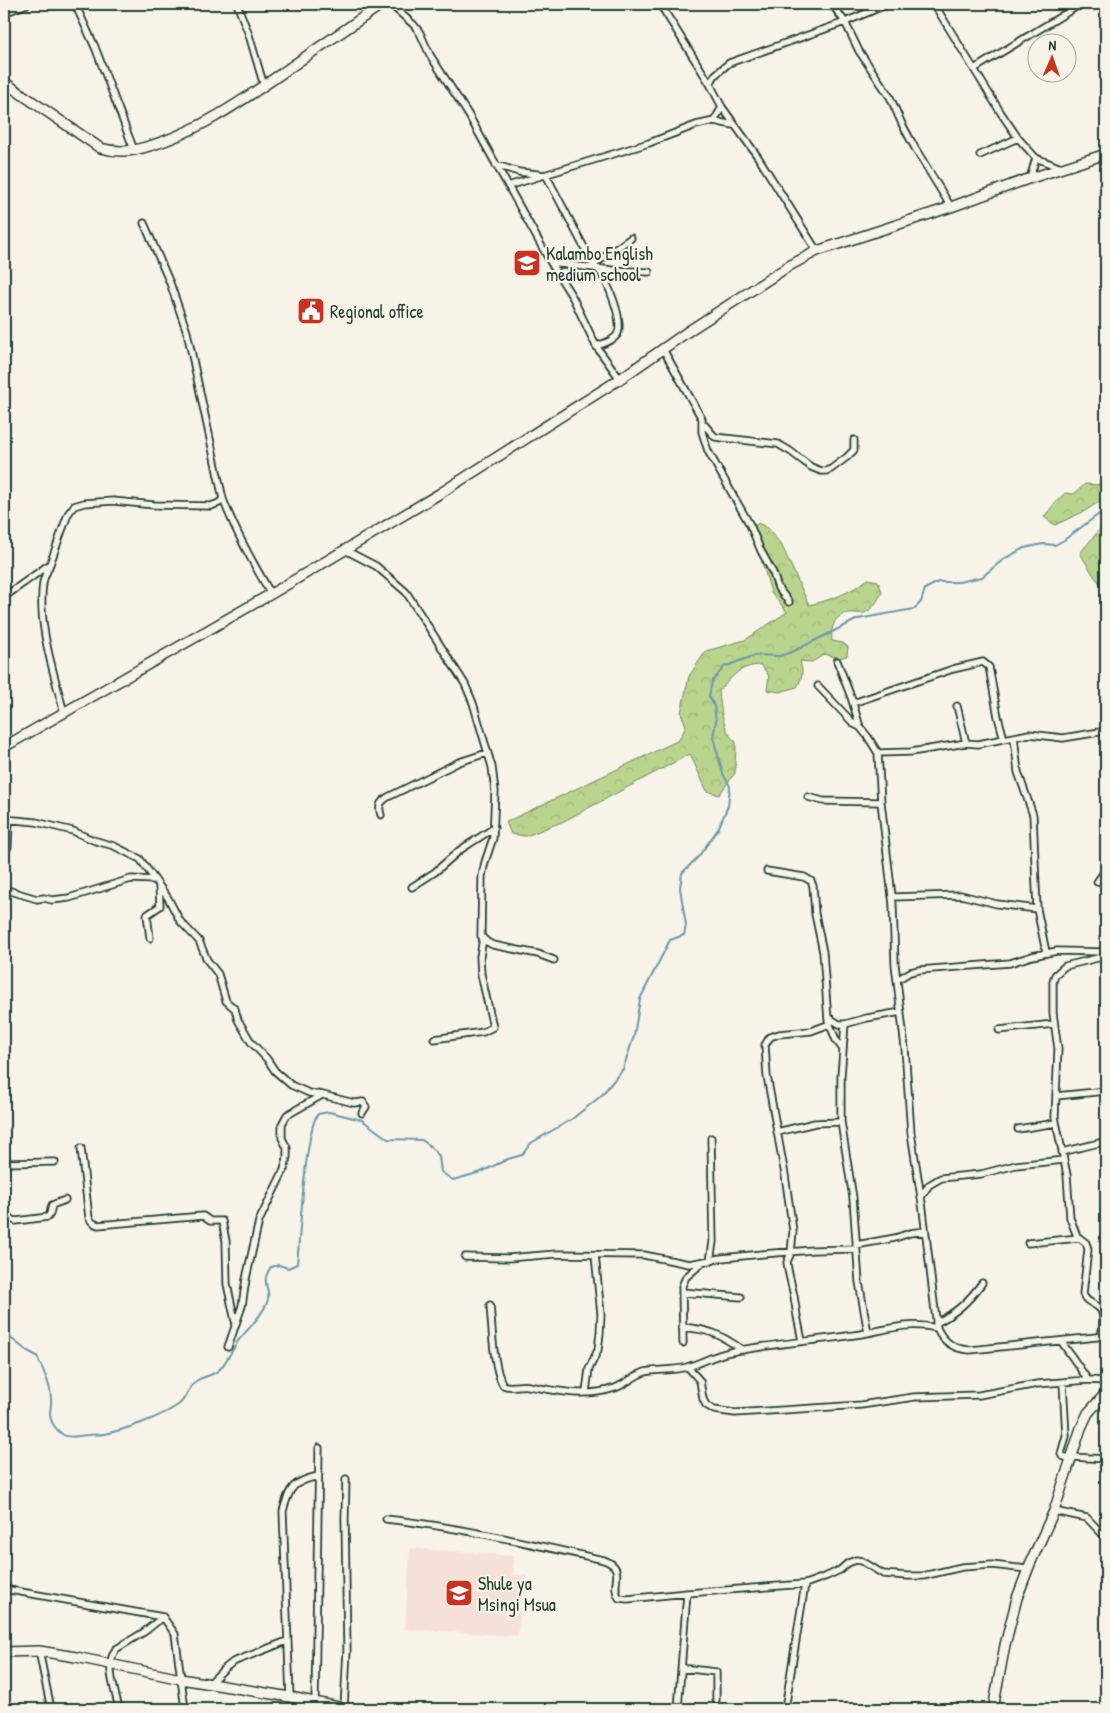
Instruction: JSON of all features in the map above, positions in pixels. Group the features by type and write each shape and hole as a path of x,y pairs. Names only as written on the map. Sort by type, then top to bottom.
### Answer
{"street":[{"path":"4,12 27,4"},
{"path":"75,4 94,47 134,150"},
{"path":"237,4 249,35 264,86"},
{"path":"4,82 100,148 112,151 134,150 158,143 202,124 264,86 382,4"},
{"path":"390,4 405,16 420,33 430,55 468,114 573,298 596,346 620,379"},
{"path":"660,4 733,125 758,157 817,251"},
{"path":"832,4 845,22 859,51 890,97 915,148 951,207"},
{"path":"710,84 715,75 729,63 845,22 888,4"},
{"path":"934,4 1001,114 1018,138 1036,158 1061,168"},
{"path":"974,69 1081,4"},
{"path":"714,121 722,107"},
{"path":"508,186 649,143 688,128 714,121 733,125"},
{"path":"980,155 1018,138"},
{"path":"4,747 271,594 439,494 620,379 789,266 817,251 1106,154"},
{"path":"1030,178 1036,158"},
{"path":"496,165 519,172 546,175"},
{"path":"546,175 595,267 606,282 615,306 619,328 617,336 596,346"},
{"path":"144,223 170,283 187,332 223,499 245,550 271,594"},
{"path":"595,267 631,238"},
{"path":"551,262 649,272"},
{"path":"663,349 702,422 715,437 778,444 821,471 826,471 847,457 854,450 854,440"},
{"path":"702,422 702,432 708,451 750,525 763,556 773,573 778,588 789,602"},
{"path":"64,713 42,613 44,580 68,514 74,506 84,503 113,501 154,505 211,506 223,499"},
{"path":"345,550 376,566 406,592 465,684 492,767 495,792 494,838 484,862 482,876 483,938 480,957 493,1027 483,1032 434,1039"},
{"path":"4,588 5,596 50,564"},
{"path":"837,662 860,727 878,753 911,1132 926,1231 936,1326 942,1338 948,1344 962,1350 1036,1345 1104,1337 1099,1307 1085,1299 1083,1294 1088,1249 1086,1243 1079,1238 1073,1228 1070,1218 1069,1190 1056,1123 1058,1048 1054,1024 1053,982 1060,969 1071,964 1106,956"},
{"path":"853,703 953,669 983,662 989,666 999,724 1004,740"},
{"path":"818,686 854,724 860,727"},
{"path":"957,706 966,743"},
{"path":"878,753 912,752 966,743 978,744 1029,734 1064,738 1106,731"},
{"path":"1014,737 1018,772 1033,815 1037,909 1046,952"},
{"path":"381,815 380,805 388,797 459,762 487,753"},
{"path":"808,798 823,801 881,802"},
{"path":"4,853 8,847 6,819 36,822 64,828 114,846 140,860 168,898 180,921 199,941 207,960 218,974 226,1001 235,1009 238,1020 251,1042 275,1070 291,1085 309,1093 354,1103 363,1102 366,1107 362,1113"},
{"path":"412,887 440,869 465,846 494,828"},
{"path":"1097,882 1106,869"},
{"path":"767,871 804,877 811,881 815,896 818,932 823,952 828,1017 836,1040 842,1048"},
{"path":"4,889 37,899 52,900 69,898 131,879 156,882"},
{"path":"150,938 148,915 160,906 156,882"},
{"path":"892,897 961,895 997,904 1037,909"},
{"path":"483,938 493,945 538,954 554,960"},
{"path":"897,980 910,972 919,970 1010,963 1046,952 1106,952"},
{"path":"828,1017 839,1024 845,1024 875,1016 901,1012"},
{"path":"802,1341 787,1262 791,1253 793,1231 785,1175 769,1095 765,1053 766,1041 770,1036 811,1031 830,1024"},
{"path":"845,1024 842,1048 841,1122 853,1198 859,1282 868,1333"},
{"path":"999,1030 1054,1024"},
{"path":"1056,1096 1106,1091"},
{"path":"228,1347 244,1299 246,1279 259,1221 284,1170 287,1158 287,1148 282,1138 282,1124 287,1116 323,1095"},
{"path":"777,1132 815,1123 841,1122"},
{"path":"1018,1129 1056,1123"},
{"path":"710,1261 713,1242 711,1138"},
{"path":"1062,1152 1106,1143"},
{"path":"81,1148 89,1218 93,1224 203,1216 210,1221 222,1221 226,1241 227,1284 236,1321"},
{"path":"921,1197 929,1185 941,1178 981,1174 1016,1165 1064,1160"},
{"path":"4,1162 55,1162"},
{"path":"4,1200 5,1213 12,1220 16,1221 48,1217 52,1205 64,1200"},
{"path":"466,1257 508,1258 556,1254 644,1255 690,1264 762,1254 856,1247 910,1233 926,1231"},
{"path":"1028,1243 1079,1238"},
{"path":"586,1392 589,1369 598,1350 600,1332 601,1314 595,1254"},
{"path":"683,1343 682,1292 686,1277 703,1262"},
{"path":"490,1304 495,1354 500,1381 503,1385 511,1387 527,1385 555,1392 586,1392 604,1391 617,1387 643,1373 688,1367 713,1356 744,1350 868,1333 902,1325 936,1326 962,1307 982,1283"},
{"path":"682,1292 741,1297"},
{"path":"682,1328 712,1331 744,1350"},
{"path":"1061,1341 1088,1380"},
{"path":"688,1367 700,1381 706,1405 714,1410 734,1413 860,1405 914,1397 979,1395 1037,1384 1088,1380 1106,1381"},
{"path":"1063,1383 1066,1436 1062,1456 1106,1459"},
{"path":"993,1709 1005,1645 1017,1598 1054,1511 1081,1428 1088,1413 1106,1393"},
{"path":"316,1704 319,1448"},
{"path":"290,1697 283,1511 286,1498 292,1487 302,1480 318,1476"},
{"path":"344,1709 347,1650 346,1479"},
{"path":"1054,1511 1087,1518 1106,1538"},
{"path":"386,1519 514,1539 604,1560 613,1563 616,1568 616,1593 619,1598 627,1599 687,1592 805,1584 840,1570 848,1563 856,1560 862,1561 883,1574 907,1576 923,1576 962,1567 992,1564 1028,1569"},
{"path":"785,1709 805,1584"},
{"path":"4,1589 163,1617 175,1634 185,1709"},
{"path":"678,1709 687,1592"},
{"path":"119,1709 110,1664 113,1653 163,1617"},
{"path":"210,1683 233,1662 287,1641"},
{"path":"4,1652 40,1651 181,1679 290,1697 300,1705 316,1704 348,1709"},
{"path":"40,1651 51,1709"},
{"path":"681,1668 716,1672 716,1700"}],"shaded area":[{"path":"410,1548 514,1556 513,1575 527,1576 526,1600 521,1601 518,1636 405,1629"}],"green space":[{"path":"1106,467 1106,497 1085,511 1055,525 1044,517 1065,493 1074,494 1085,484 1099,485 1101,475"},
{"path":"1106,522 1106,591 1080,553"},
{"path":"758,523 768,528 782,546 809,605 840,595 868,579 878,581 882,592 873,607 864,613 843,615 834,623 832,641 843,643 848,647 847,656 838,658 825,654 812,662 800,661 802,674 797,687 780,692 767,690 769,676 761,665 742,669 729,680 719,691 725,726 736,742 735,773 719,795 707,791 690,754 564,821 526,836 511,834 506,822 679,740 686,726 681,713 689,676 706,651 745,640 787,612 771,592 752,529"}],"waterway":[{"path":"4,1333 37,1356 50,1388 51,1420 57,1430 65,1436 102,1434 142,1422 178,1405 196,1381 219,1370 238,1341 266,1305 268,1299 266,1278 271,1267 279,1265 288,1268 297,1264 306,1161 313,1124 318,1114 329,1112 362,1120 388,1139 422,1140 439,1156 441,1172 453,1180 481,1172 508,1159 522,1155 531,1143 572,1119 601,1096 623,1069 634,1036 640,999 670,940 684,935 686,925 680,888 682,873 699,856 718,829 728,806 730,786 723,774 713,737 716,721 714,706 709,696 712,682 724,667 756,655 780,656 794,651 858,619 914,609 921,602 925,589 938,582 959,582 982,577 1004,559 1024,548 1043,544 1055,545 1106,509"}],"place":[{"name":"Kalambo English medium school","path":"527,263"},
{"name":"Regional office","path":"311,311"},
{"name":"Shule ya Msingi Msua","path":"459,1593"}]}
